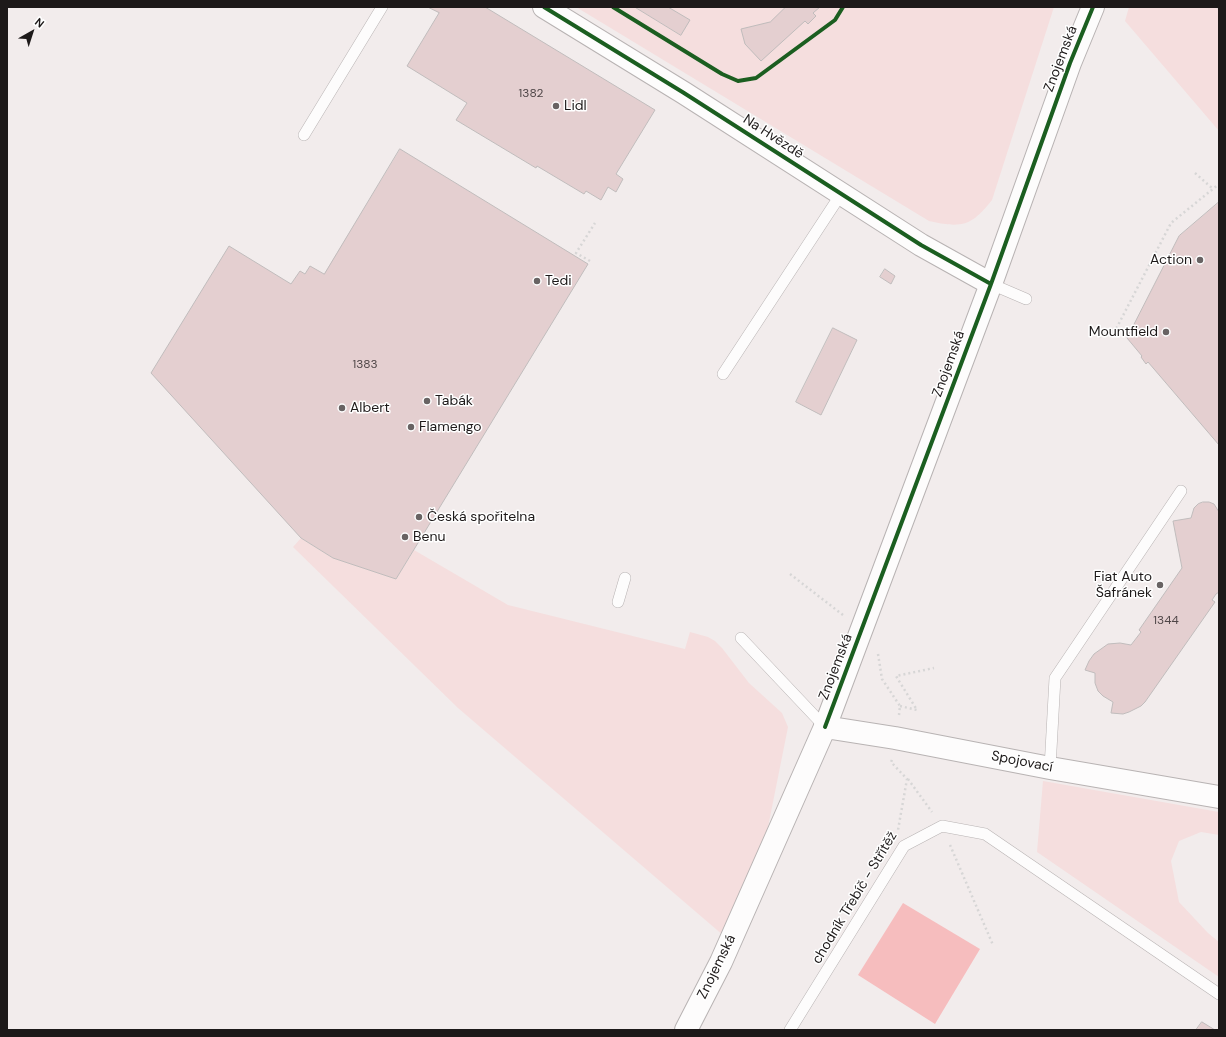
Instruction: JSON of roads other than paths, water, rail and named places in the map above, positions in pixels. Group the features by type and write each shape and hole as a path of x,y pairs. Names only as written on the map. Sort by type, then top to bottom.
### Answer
{"street":[{"name":"Na Hvězdě","path":"544,7 684,93 921,245 991,284"},
{"name":"Znojemská","path":"686,1030 721,962 825,727 991,284 1070,63 1093,7"},
{"name":"Spojovací","path":"825,727 895,738 1050,768 1219,797"}],"lane":[{"path":"304,135 382,7"},
{"path":"723,374 841,194"},
{"path":"991,284 1026,299"},
{"path":"1050,768 1055,678 1181,492"},
{"path":"618,602 625,578"},
{"path":"741,638 825,727"},
{"path":"790,1030 904,846 942,826 985,834 1219,994"}],"place":[{"name":"Lidl","path":"556,106"},
{"name":"Action","path":"1200,260"},
{"name":"Tedi","path":"537,281"},
{"name":"Mountfield","path":"1166,332"},
{"name":"Tabák","path":"427,401"},
{"name":"Albert","path":"342,408"},
{"name":"Flamengo","path":"411,427"},
{"name":"Česká spořitelna","path":"419,517"},
{"name":"Benu","path":"405,537"},
{"name":"Fiat Auto Šafránek","path":"1160,585"}]}
